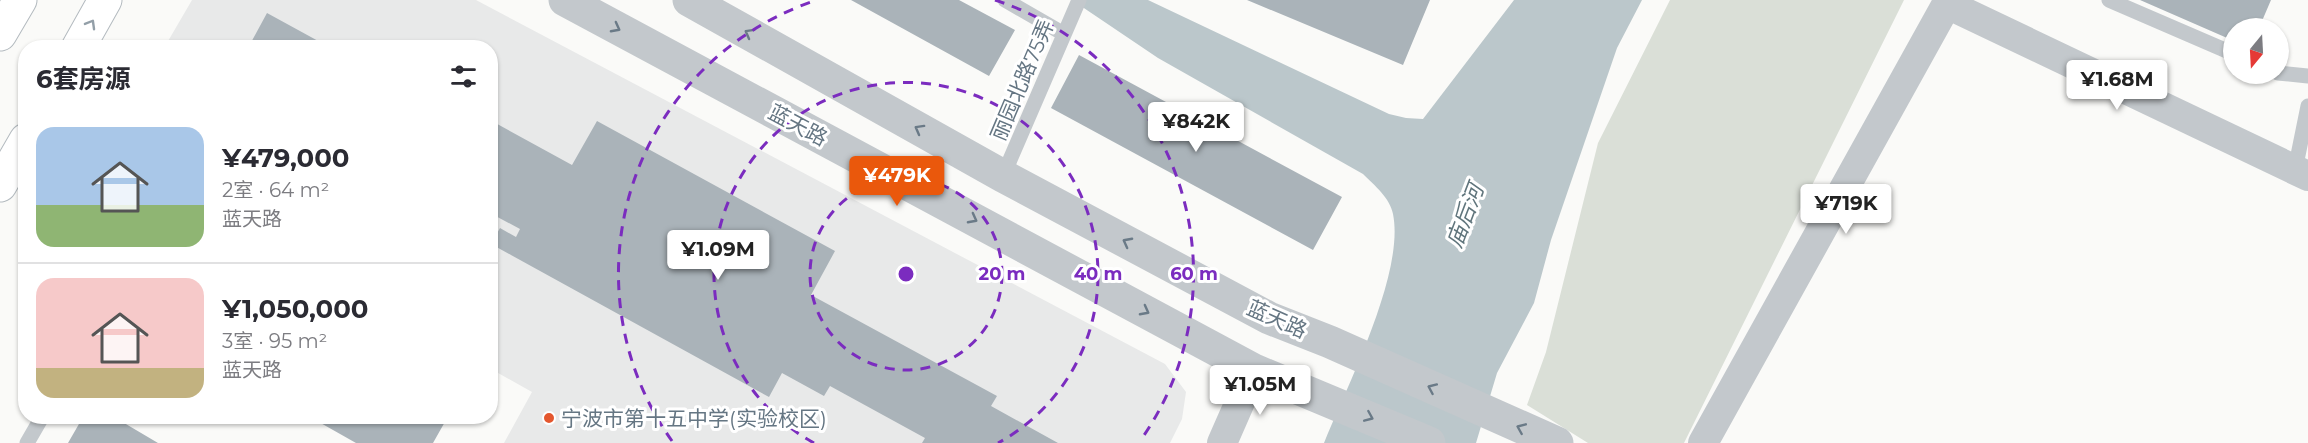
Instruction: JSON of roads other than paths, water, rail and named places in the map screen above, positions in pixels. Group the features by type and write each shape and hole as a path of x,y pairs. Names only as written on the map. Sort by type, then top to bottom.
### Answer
{"main road":[{"path":"0,34 20,0"},
{"path":"82,40 105,0"},
{"path":"0,184 18,154"}],"street":[{"name":"蓝天路","path":"564,0 1254,370 1429,443"},
{"name":"蓝天路","path":"689,0 1003,176 1269,318 1330,342 1557,443"},
{"path":"1703,443 1948,2 2302,173"},
{"path":"1222,443 1254,370"}],"lane":[{"path":"1005,0 1064,34"},
{"name":"丽园北路75弄","path":"1003,176 1054,61 1078,0"},
{"path":"2109,0 2223,49"},
{"path":"2289,74 2308,76"},
{"path":"2302,173 2308,106"},
{"path":"27,443 38,424"}],"water":[{"name":"庙后河","path":"1072,0 1148,0 1389,114 1423,119 1514,0 1642,0 1617,48 1551,240 1534,303 1497,373 1476,443 1324,443 1383,297 1391,267 1394,238 1393,214 1389,203 1363,174 1158,58"}],"place":[{"name":"宁波市第十五中学(实验校区)","path":"549,418"}]}
